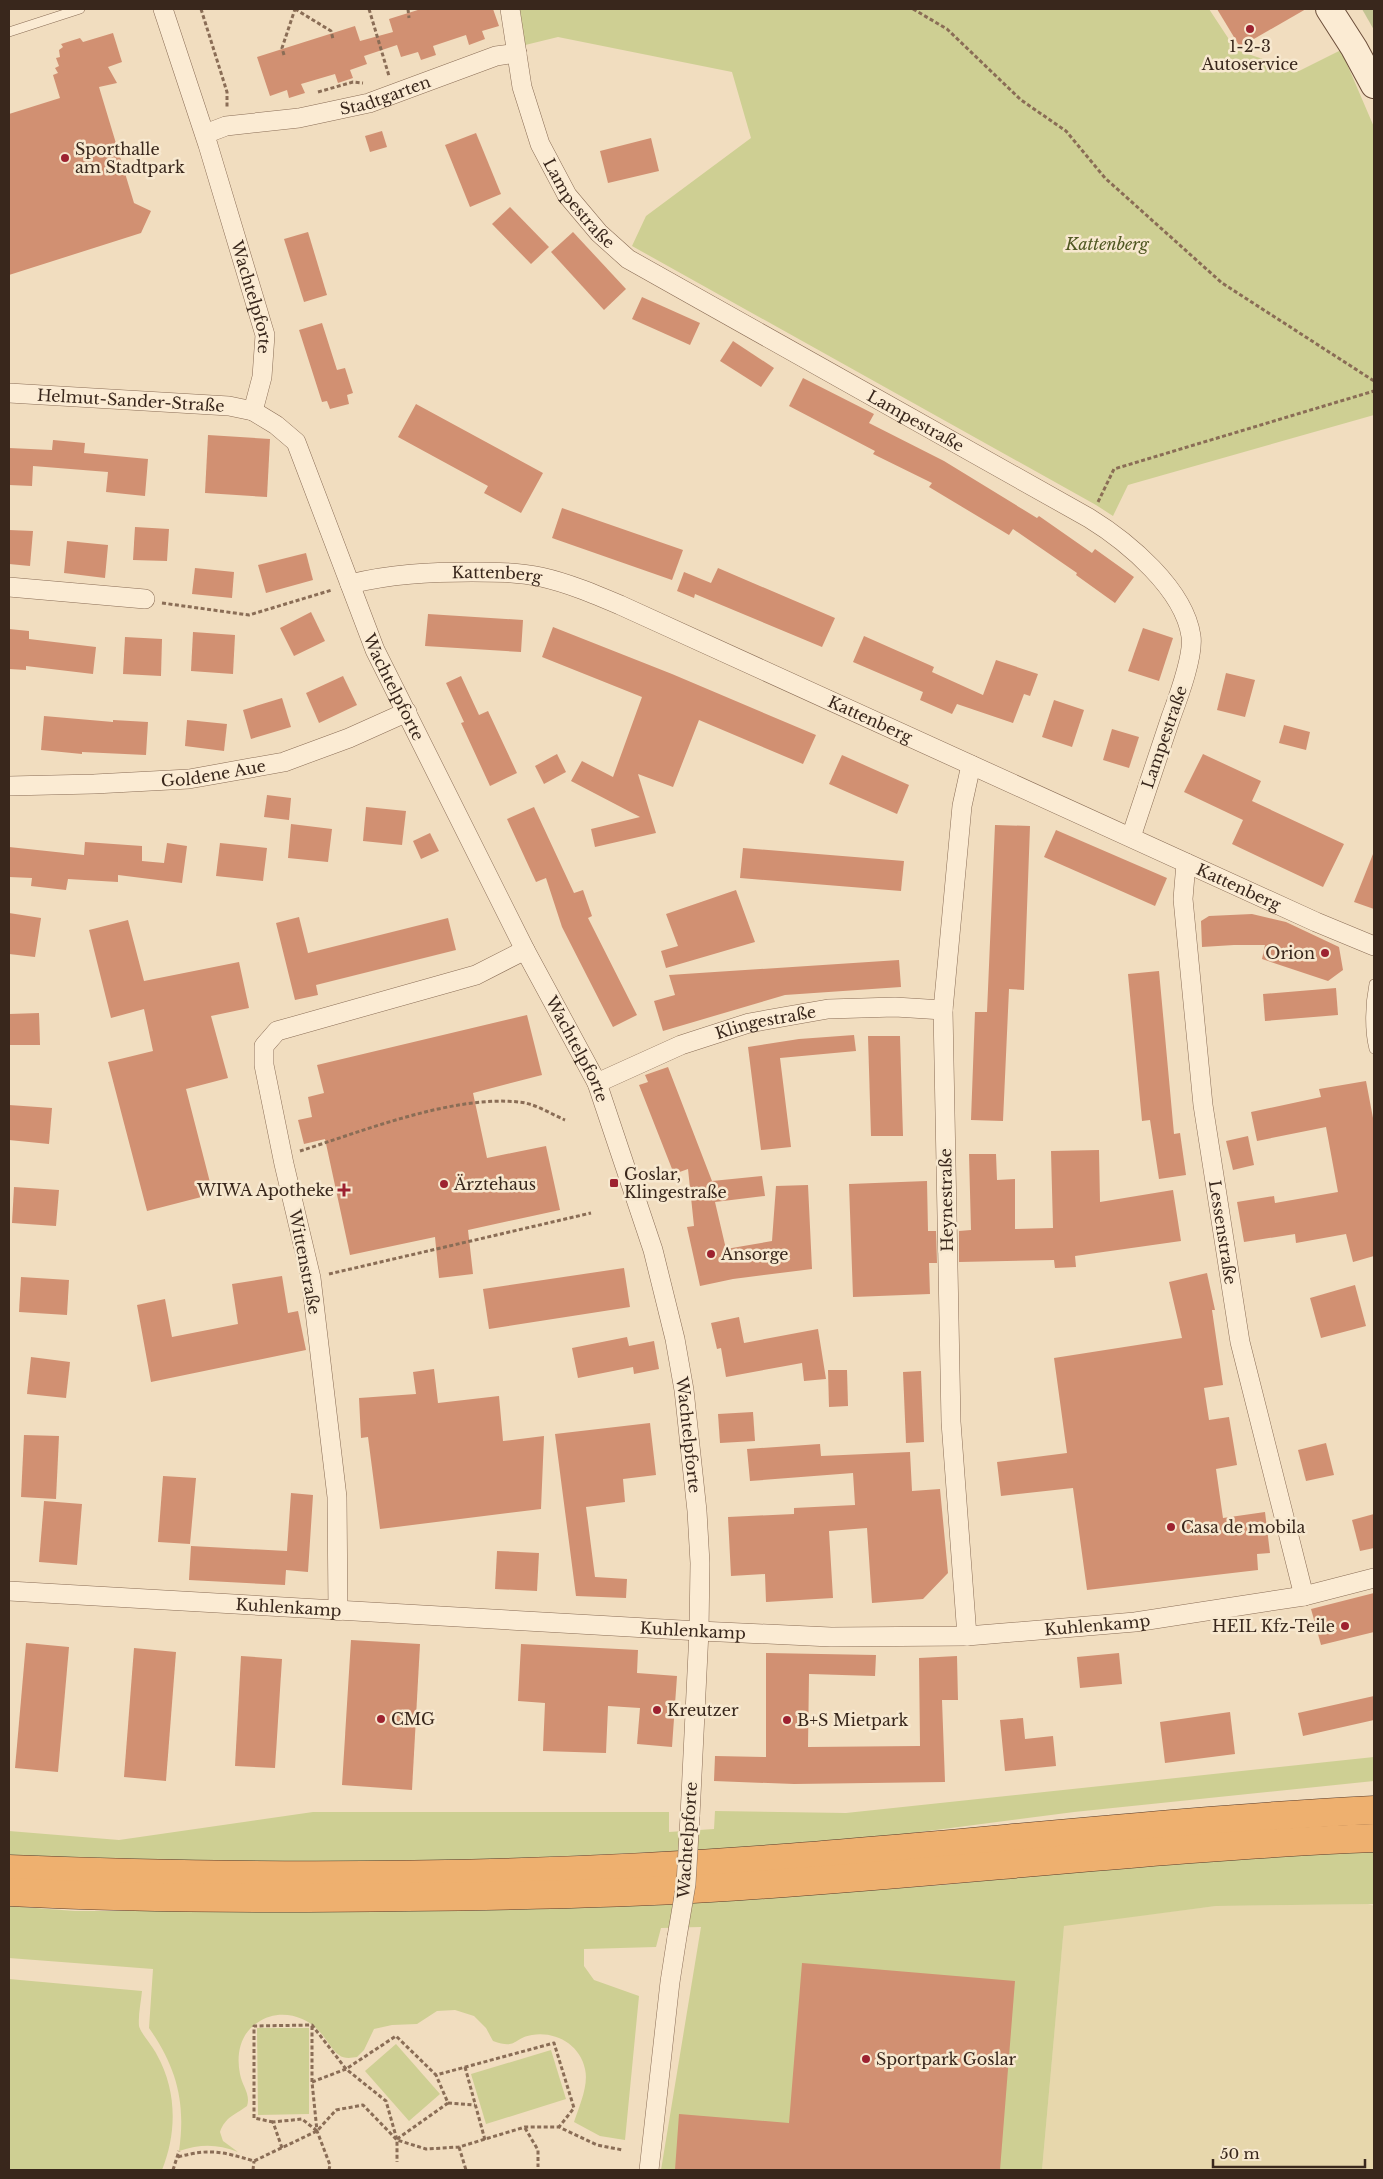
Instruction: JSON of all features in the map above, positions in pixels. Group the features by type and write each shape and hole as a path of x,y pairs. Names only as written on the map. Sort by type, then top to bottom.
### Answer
{"highway":[{"path":"1307,1813 1374,1800"},
{"path":"9,1869 185,1875 254,1875 454,1873 640,1867 780,1858 1307,1813 1374,1810"},
{"path":"9,1892 243,1899 503,1896 666,1890 1000,1866 1226,1846 1374,1838"}],"main road":[{"path":"1329,9 1354,48 1374,85"}],"street":[{"name":"Wachtelpforte","path":"163,9 205,134 265,336 262,378 253,411 276,425 296,442 375,650 525,950 597,1083 654,1250 676,1339 684,1390 697,1511 700,1562 699,1631 686,1884 666,2019 650,2170"},
{"path":"510,9 517,54"},
{"name":"Stadtgarten","path":"205,134 226,126 299,118 369,103 496,56 517,54"},
{"name":"Lampestraße","path":"517,54 522,87 531,119 540,144 567,195 598,233 628,259 1108,529 1165,581 1182,607 1191,638 1185,675 1131,837"},
{"name":"Helmut-Sander-Straße","path":"9,392 229,406 253,411"},
{"name":"Kattenberg","path":"350,584 384,576 433,572 491,572 540,576 568,584 620,605 1186,863 1374,946"},
{"path":"9,587 145,599"},
{"name":"Goldene Aue","path":"9,786 94,784 189,778 284,762 349,738 407,712"},
{"name":"Heynestraße","path":"967,1636 951,1422 943,1010 962,806 971,765"},
{"name":"Lessenstraße","path":"1186,863 1183,899 1203,1106 1240,1342 1304,1596"},
{"name":"Wittenstraße","path":"338,1611 337,1497 311,1278 264,1065 264,1046 278,1031 476,975 525,950"},
{"name":"Klingestraße","path":"597,1083 681,1046 748,1023 828,1009 895,1007 943,1010"},
{"name":"Kuhlenkamp","path":"9,1591 699,1631 831,1637 967,1636 1135,1622 1304,1596 1374,1578"}],"lane":[{"path":"9,32 80,9"},
{"path":"1374,984 1372,997 1372,1040 1374,1049"}],"path":[{"path":"201,9 227,92 226,126"},
{"path":"284,54 282,48 295,9 330,31 333,39"},
{"path":"368,9 394,94"},
{"path":"408,9 409,18"},
{"path":"913,9 947,29 1021,100 1066,131 1105,178 1222,283 1374,381"},
{"path":"1089,518 1114,469 1374,391"},
{"path":"145,599 182,607 249,614 350,584"},
{"path":"283,1156 406,1118 477,1102 520,1102 565,1120"},
{"path":"311,1278 591,1213"},
{"path":"312,2025 346,2069 386,2101 397,2140 397,2162"},
{"path":"312,2025 312,2082 317,2131 330,2166 329,2170"},
{"path":"312,2025 254,2026 254,2118 273,2122 302,2119 317,2131"},
{"path":"312,2082 346,2069 396,2036 436,2075 448,2103"},
{"path":"436,2075 554,2043 574,2108 559,2127"},
{"path":"465,2067 485,2140"},
{"path":"397,2140 448,2103 475,2105"},
{"path":"178,2157 195,2152 218,2151 254,2161 317,2131 336,2110 363,2105 397,2140 426,2149 459,2147 525,2127 559,2127 597,2145 623,2150"},
{"path":"273,2122 282,2148"},
{"path":"525,2127 538,2150 538,2167"},
{"path":"459,2147 466,2170"},
{"path":"173,2170 179,2151"},
{"path":"253,2170 254,2161"}],"shaded area":[{"path":"1368,1904 1374,1906 1374,2170 1042,2170 1064,1925 1216,1906"}],"green space":[{"name":"Kattenberg","path":"514,9 1209,9 1236,50 1299,71 1341,50 1374,127 1374,415 1128,485 1113,516 632,246 646,216 751,138 732,72 558,37 517,47"},
{"path":"1362,9 1374,9 1374,30"},
{"path":"1374,1757 1374,1781 1074,1812 828,1844 425,1863 90,1863 9,1858 9,1831 119,1840 313,1812 669,1812 669,1832 714,1829 715,1811 846,1813"},
{"path":"1374,1849 1374,1904 1216,1906 1064,1926 1042,2170 661,2170 701,1927 661,1928 656,1947 584,1949 584,1966 594,1980 639,1996 625,2140 600,2136 574,2122 583,2096 586,2075 578,2053 566,2041 541,2034 526,2036 511,2044 493,2041 486,2028 474,2016 455,2010 437,2011 417,2024 392,2025 374,2029 364,2050 357,2057 350,2058 339,2055 313,2025 298,2017 290,2015 273,2016 257,2023 243,2039 239,2052 239,2067 248,2098 247,2106 231,2117 220,2132 223,2141 238,2152 223,2147 209,2146 179,2151 181,2117 177,2086 166,2057 149,2028 153,1969 9,1958 9,1906 75,1911 457,1911 662,1905 942,1885 1189,1861"},
{"path":"9,1979 142,1991 139,2026 164,2069 173,2112 170,2141 162,2170 9,2170"},
{"path":"257,2028 309,2028 309,2114 258,2115"},
{"path":"396,2044 440,2094 409,2121 365,2071"},
{"path":"551,2050 566,2099 486,2124 471,2074"}],"building":[{"path":"421,9 493,9 499,26 482,31 485,39 469,45 466,35 433,46 436,55 421,60 418,52 401,57 397,45 364,56 367,64 350,70 353,78 338,83 335,74 301,84 305,93 289,98 287,90 270,96 257,57 355,26 360,41 393,32 389,19"},
{"name":"1-2-3 Autoservice","path":"1217,9 1306,9 1240,47"},
{"name":"Sporthalle am Stadtpark","path":"113,33 122,62 108,67 117,83 99,87 134,203 151,211 141,233 9,275 9,114 60,98 53,75 58,73 55,68 59,66 56,58 60,57 59,50 63,47 61,44 80,38 83,42"},
{"path":"382,131 387,147 370,152 365,136"},
{"path":"476,133 501,194 470,207 445,145"},
{"path":"651,138 659,171 608,183 600,151"},
{"path":"510,207 549,247 531,264 492,224"},
{"path":"308,232 327,295 304,302 284,239"},
{"path":"573,232 626,289 604,310 551,252"},
{"path":"642,297 700,323 690,345 632,319"},
{"path":"322,323 337,370 345,368 353,393 347,395 349,404 330,409 327,401 322,402 299,330"},
{"path":"733,341 774,368 761,387 720,361"},
{"path":"803,378 874,414 869,423 944,461 1037,518 1039,516 1092,553 1095,549 1134,577 1115,603 1076,575 1077,573 1013,529 1009,535 929,487 932,483 873,454 875,451 789,406"},
{"path":"416,404 543,473 521,513 484,493 488,486 398,437"},
{"path":"208,435 270,439 267,497 205,493"},
{"path":"53,440 85,443 84,453 148,459 145,496 106,492 108,472 33,466 32,486 9,485 9,448 52,450"},
{"path":"562,508 683,550 672,580 552,538"},
{"path":"135,527 169,529 167,561 133,560"},
{"path":"9,530 33,531 30,566 9,564"},
{"path":"67,541 108,545 105,578 64,573"},
{"path":"306,553 313,580 266,593 258,565"},
{"path":"195,568 234,572 232,598 192,594"},
{"path":"718,568 835,618 822,647 695,594 694,598 677,591 684,572 711,583"},
{"path":"311,612 325,641 294,656 280,628"},
{"path":"428,614 523,620 521,652 425,646"},
{"path":"553,627 672,674 816,735 803,764 699,720 673,787 638,774 656,833 595,847 591,829 640,817 571,781 582,761 613,777 642,697 542,657"},
{"path":"1143,628 1173,638 1159,681 1128,671"},
{"path":"9,629 29,631 29,639 96,647 93,674 26,666 26,670 9,669"},
{"path":"193,632 235,635 233,674 191,671"},
{"path":"864,636 934,667 932,672 983,695 996,660 1038,674 1030,696 1024,694 1013,723 957,704 952,714 920,700 923,692 853,662"},
{"path":"125,637 162,639 161,676 123,674"},
{"path":"1226,673 1255,680 1245,717 1217,710"},
{"path":"343,676 357,705 319,723 306,693"},
{"path":"461,676 479,715 488,711 517,773 490,786 461,723 464,722 446,683"},
{"path":"282,698 291,727 251,739 243,710"},
{"path":"1054,700 1084,710 1072,747 1042,737"},
{"path":"44,716 113,722 113,720 148,722 146,755 82,752 82,754 41,750"},
{"path":"187,720 227,724 224,751 185,746"},
{"path":"1284,725 1310,732 1306,750 1279,743"},
{"path":"1112,729 1139,737 1129,768 1103,760"},
{"path":"557,754 566,772 544,784 535,766"},
{"path":"1203,754 1261,781 1252,801 1344,844 1323,887 1232,844 1243,820 1184,792"},
{"path":"842,755 909,785 897,814 829,784"},
{"path":"267,795 291,798 289,820 264,817"},
{"path":"366,807 406,811 402,845 363,841"},
{"path":"534,807 574,893 583,890 592,916 588,918 637,1015 613,1027 562,927 546,878 536,882 507,819"},
{"path":"291,824 332,829 328,862 288,858"},
{"path":"995,825 1030,826 1024,990 1009,989 1003,1121 971,1120 975,1012 987,1012"},
{"path":"1056,830 1167,878 1155,906 1044,857"},
{"path":"430,833 439,851 421,859 413,841"},
{"path":"85,842 142,846 142,861 164,863 167,843 187,846 182,883 118,875 118,882 68,879 66,890 31,886 32,878 9,877 9,847 84,855"},
{"path":"220,843 267,848 263,881 216,876"},
{"path":"743,848 904,861 901,891 740,878"},
{"path":"1374,854 1374,909 1354,902"},
{"path":"736,890 755,942 666,968 661,951 678,946 666,914"},
{"path":"9,913 41,918 35,957 9,954"},
{"path":"1252,914 1286,922 1339,947 1343,970 1328,981 1262,959 1265,945 1202,947 1201,921 1209,916"},
{"path":"299,917 308,953 448,918 456,950 316,985 318,995 295,1000 276,923"},
{"path":"128,920 144,981 239,962 249,1008 211,1016 228,1078 186,1089 213,1194 147,1211 108,1062 153,1051 144,1009 111,1018 89,930"},
{"path":"899,960 901,987 785,995 663,1031 654,1001 675,995 669,975"},
{"path":"1159,971 1174,1134 1180,1133 1186,1175 1159,1179 1150,1120 1142,1121 1128,974"},
{"path":"1336,988 1338,1015 1265,1021 1263,994"},
{"path":"39,1013 40,1045 9,1045 9,1014"},
{"path":"527,1015 542,1075 473,1093 487,1158 546,1146 560,1210 468,1230 473,1274 439,1278 435,1237 350,1255 325,1139 304,1144 298,1120 312,1117 308,1097 324,1093 317,1065"},
{"path":"854,1035 856,1051 780,1058 791,1147 761,1150 748,1047 799,1039"},
{"path":"868,1036 900,1036 903,1136 871,1136"},
{"path":"668,1067 712,1181 762,1176 765,1196 715,1202 726,1249 772,1241 776,1186 808,1185 812,1269 733,1279 700,1286 687,1227 694,1226 688,1169 674,1174 639,1085 648,1082 645,1075"},
{"path":"1366,1081 1374,1118 1374,1256 1353,1262 1346,1234 1296,1243 1295,1234 1244,1242 1237,1202 1274,1196 1275,1203 1338,1192 1326,1127 1257,1141 1251,1112 1321,1097 1319,1089"},
{"path":"9,1105 52,1108 49,1144 9,1140"},
{"path":"1248,1136 1254,1165 1233,1170 1226,1141"},
{"path":"1099,1150 1100,1202 1173,1190 1181,1241 1075,1256 1076,1267 1055,1268 1054,1260 959,1262 959,1231 971,1230 969,1154 996,1154 997,1180 1015,1179 1015,1229 1053,1228 1051,1151"},
{"path":"927,1181 928,1231 936,1231 937,1263 929,1263 930,1294 853,1297 849,1184"},
{"path":"14,1187 59,1190 56,1226 12,1223"},
{"path":"624,1268 630,1307 489,1329 483,1289"},
{"path":"1207,1273 1215,1310 1212,1310 1223,1385 1204,1388 1209,1420 1229,1417 1237,1465 1216,1469 1223,1518 1265,1512 1270,1553 1257,1554 1258,1570 1087,1590 1073,1488 1001,1496 997,1462 1067,1453 1054,1358 1182,1338 1169,1282"},
{"path":"282,1276 288,1313 298,1311 306,1350 151,1382 137,1305 165,1299 172,1337 238,1324 232,1284"},
{"path":"21,1277 69,1280 67,1315 19,1312"},
{"path":"1355,1285 1366,1326 1321,1338 1310,1298"},
{"path":"739,1317 744,1343 818,1329 826,1379 804,1381 802,1363 726,1377 721,1348 717,1349 711,1323"},
{"path":"627,1337 629,1346 654,1341 659,1369 634,1374 633,1367 578,1378 572,1348"},
{"path":"31,1357 70,1362 66,1398 27,1394"},
{"path":"434,1369 438,1403 499,1396 503,1441 544,1436 541,1509 380,1529 368,1437 361,1438 359,1398 416,1394 413,1372"},
{"path":"828,1370 847,1370 848,1406 829,1407"},
{"path":"921,1371 924,1442 906,1443 903,1372"},
{"path":"753,1412 755,1441 720,1443 718,1414"},
{"path":"650,1423 656,1475 623,1479 625,1502 586,1507 595,1577 627,1579 626,1598 576,1596 555,1434"},
{"path":"24,1435 59,1436 56,1499 21,1497"},
{"path":"1326,1443 1334,1475 1306,1481 1298,1450"},
{"path":"820,1444 821,1456 910,1452 912,1491 940,1489 948,1573 923,1599 872,1603 867,1528 829,1531 833,1598 766,1602 765,1574 731,1576 728,1517 794,1514 794,1508 855,1505 853,1473 750,1481 747,1449"},
{"path":"163,1476 196,1478 190,1544 158,1542"},
{"path":"291,1493 313,1495 308,1572 286,1570 285,1585 189,1580 191,1546 287,1551"},
{"path":"44,1501 82,1504 77,1565 39,1562"},
{"path":"1374,1514 1374,1548 1360,1551 1352,1520"},
{"path":"497,1551 539,1553 537,1591 495,1589"},
{"name":"HEIL Kfz-Teile","path":"1374,1593 1374,1632 1321,1645 1311,1609"},
{"name":"CMG","path":"351,1640 420,1644 412,1790 342,1785"},
{"path":"26,1643 69,1647 58,1772 15,1768"},
{"path":"521,1644 638,1650 637,1673 677,1676 672,1747 637,1744 640,1708 608,1706 606,1753 543,1751 545,1703 518,1701"},
{"path":"134,1648 176,1652 166,1781 124,1777"},
{"name":"B+S Mietpark","path":"766,1653 876,1655 875,1676 809,1674 808,1747 920,1746 919,1658 957,1656 958,1700 942,1700 945,1782 794,1784 714,1781 715,1756 766,1757"},
{"path":"1119,1653 1122,1684 1080,1688 1077,1657"},
{"path":"241,1656 282,1659 275,1768 235,1766"},
{"path":"1374,1696 1374,1720 1303,1736 1298,1713"},
{"path":"1230,1712 1235,1754 1165,1763 1160,1722"},
{"path":"1023,1718 1025,1739 1053,1736 1056,1766 1005,1771 1000,1720"},
{"path":"802,1963 1015,1981 1000,2170 675,2170 679,2114 789,2123"}],"place":[{"name":"1-2-3 Autoservice","path":"1250,29"},
{"name":"Sporthalle am Stadtpark","path":"65,158"},
{"name":"Orion","path":"1325,953"},
{"name":"Goslar, Klingestraße","path":"614,1183"},
{"name":"Ärztehaus","path":"444,1184"},
{"name":"WIWA Apotheke","path":"344,1190"},
{"name":"Ansorge","path":"711,1254"},
{"name":"Casa de mobila","path":"1171,1527"},
{"name":"HEIL Kfz-Teile","path":"1345,1626"},
{"name":"Kreutzer","path":"657,1710"},
{"name":"CMG","path":"381,1719"},
{"name":"B+S Mietpark","path":"787,1720"},
{"name":"Sportpark Goslar","path":"866,2059"}]}
